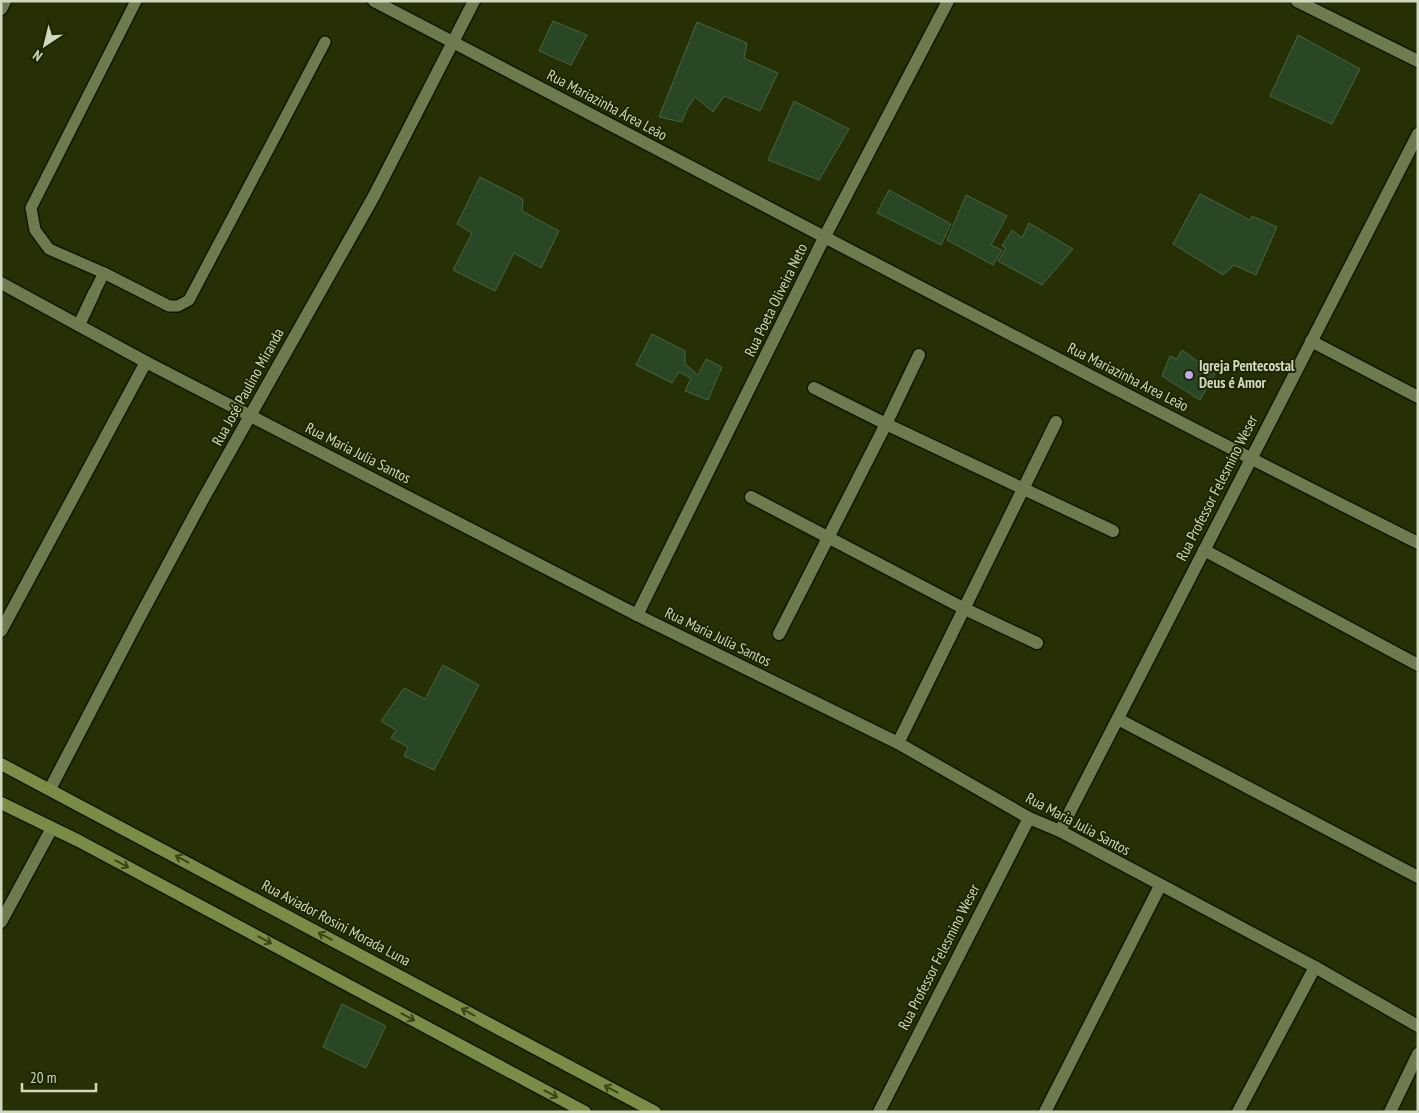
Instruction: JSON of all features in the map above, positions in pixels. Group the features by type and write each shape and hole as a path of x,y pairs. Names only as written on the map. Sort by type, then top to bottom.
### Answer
{"street":[{"path":"1,9 5,1"},
{"name":"Rua Mariazinha Área Leão","path":"374,1 824,238"},
{"name":"Rua José Paulino Miranda","path":"50,789 136,624 374,196 474,1"},
{"name":"Rua Poeta Oliveira Neto","path":"637,616 824,238 948,1"},
{"path":"1297,1 1418,61"},
{"name":"Rua Professor Felesmino Weser","path":"1060,831 1418,134"},
{"name":"Rua Mariazinha Area Leão","path":"824,238 1250,459 1418,543"},
{"name":"Rua Maria Julia Santos","path":"1,283 146,362 637,616 898,743 1029,818 1060,831 1315,967 1418,1026"},
{"path":"79,325 94,293"},
{"path":"1311,341 1418,397"},
{"path":"780,634 919,355"},
{"path":"1,631 146,362"},
{"path":"814,388 1113,531"},
{"path":"898,743 1056,422"},
{"path":"751,497 964,608 1037,643"},
{"path":"1204,550 1418,664"},
{"path":"1118,718 1418,877"},
{"name":"Rua Aviador Rosini Morada Luna","path":"1,764 654,1112"},
{"path":"1,802 79,841 585,1112"},
{"name":"Rua Professor Felesmino Weser","path":"879,1112 1029,818"},
{"path":"1,922 52,828"},
{"path":"1045,1112 1160,886"},
{"path":"1238,1112 1315,967"},
{"path":"1390,1112 1418,1054"}],"lane":[{"path":"136,1 32,208 35,230 49,249 104,273 169,306 178,306 189,300 325,42"},
{"path":"94,293 104,273"}],"building":[{"path":"553,21 587,35 571,65 539,51"},
{"path":"697,22 747,43 744,58 778,73 760,111 724,96 713,112 695,97 688,107 682,122 659,117"},
{"path":"1298,35 1360,69 1332,124 1270,96"},
{"path":"794,101 849,129 819,180 768,160"},
{"path":"480,177 523,199 522,211 559,231 541,268 514,253 495,291 453,270 472,233 457,224"},
{"path":"889,190 951,224 941,245 877,213"},
{"path":"1200,194 1250,220 1252,216 1277,227 1256,275 1234,265 1223,275 1173,244"},
{"path":"966,195 1007,216 991,245 1002,250 993,265 947,240"},
{"path":"1029,223 1073,249 1042,285 998,261 1006,248 1002,246 1012,230 1022,238"},
{"path":"652,334 685,351 685,364 698,375 706,359 722,367 708,400 685,391 691,378 679,372 672,383 636,365"},
{"name":"Igreja Pentecostal Deus é Amor","path":"1182,350 1215,374 1200,400 1162,376 1170,356 1177,359"},
{"path":"443,665 479,685 434,770 404,756 408,747 391,738 396,730 381,721 404,688 425,699"},
{"path":"342,1004 386,1026 366,1068 323,1047"}],"place":[{"name":"Igreja Pentecostal Deus é Amor","path":"1189,375"}]}
